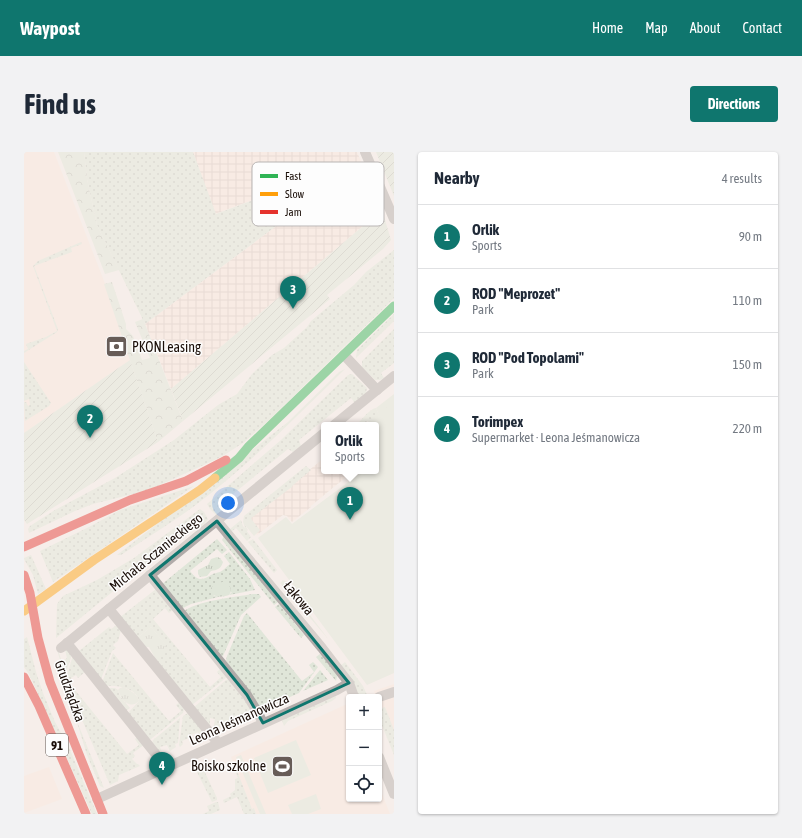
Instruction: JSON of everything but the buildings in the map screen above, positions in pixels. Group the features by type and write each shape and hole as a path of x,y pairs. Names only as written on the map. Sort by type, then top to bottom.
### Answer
{"main road":[{"path":"24,611 33,606 84,567 200,490 238,458 394,306"},
{"path":"24,548 85,519 130,500 186,481 249,446"},
{"name":"Grudziądzka","path":"24,574 29,587 43,660 50,682 103,814"},
{"name":"91","path":"24,677 41,710 86,814"}],"street":[{"path":"365,152 369,162"},
{"path":"384,196 394,219"},
{"path":"344,355 377,390"},
{"path":"338,422 394,376"},
{"name":"Michała Sczanieckiego","path":"166,767 64,645 321,435"},
{"name":"Łąkowa","path":"217,520 318,643 349,683 353,694"},
{"path":"150,575 247,695 263,723"},
{"path":"109,609 218,744"},
{"name":"Leona Jeśmanowicza","path":"97,799 337,690 349,683"},
{"path":"382,697 394,692"},
{"path":"382,764 393,789"}],"highlighted area":[{"path":"217,521 349,683 263,723 247,695 150,575"}],"shaded area":[{"path":"24,152 54,152 111,299 132,359 24,433"},
{"path":"193,152 357,152 361,162 252,162 252,200 215,214"},
{"path":"276,226 363,226 171,389 145,324"},
{"path":"321,460 321,474 350,474 292,522 287,516 283,515 257,535 245,522"},
{"path":"394,684 394,748 382,714 382,694 375,694 374,691"},
{"path":"346,704 346,802 382,802 382,794 390,814 256,814 254,809 252,809 231,757"},
{"path":"49,767 62,799 24,813 24,776"}],"green space":[{"path":"58,152 84,152 87,179 97,225 119,270 105,274"},
{"path":"84,152 193,152 216,214 252,200 252,226 276,226 145,324 97,225 87,179"},
{"path":"376,152 394,152 394,196 384,172 384,162 380,162"},
{"path":"384,217 391,240 383,249 327,295 330,299 183,421 171,389 363,226 384,226"},
{"path":"81,242 82,244 71,248 72,252 34,266 58,329 57,332 24,353 24,351 28,349 26,344 46,337 57,331 33,266 38,261"},
{"path":"394,250 394,298 270,419 243,443 221,457 149,490 93,504 29,533 28,529 30,526 55,510 115,478 174,440 218,405 237,394 252,374 272,355 284,348 307,327 311,321 354,285 366,272"},
{"path":"112,282 126,324 126,329 133,336 142,360 150,358 135,322 143,319 183,421 158,442 104,284"},
{"path":"394,314 394,321 356,358 357,350"},
{"path":"394,329 394,363 381,373 384,378 375,380 362,367 362,361"},
{"path":"130,360 158,442 27,524 24,520 24,433"},
{"path":"24,362 51,403 49,406 25,421 24,402 26,402 28,406 30,405 29,399 24,401"},
{"path":"345,369 273,439 217,489 169,524 121,555 117,555 288,422 339,372"},
{"path":"352,374 367,388 366,393 355,403 351,398 321,422 299,440 301,446 293,452 288,449 227,499 229,504 216,515 207,504 281,440 348,375"},
{"path":"394,394 394,413 379,415 376,408"},
{"path":"394,401 394,673 367,685 258,538 286,517 292,524 359,474 379,474 379,422 369,422"},
{"path":"376,408 379,415 377,422 359,422 368,412"},
{"path":"306,466 311,470 292,487 251,518 252,520 245,525 248,530 246,530 251,537 247,541 236,528 231,532 230,529 241,520 245,528 243,522 244,516"},
{"path":"194,486 53,582 40,551 120,510"},
{"path":"200,509 204,512 208,519 205,523 206,525 198,531 193,526 56,638 57,604 63,596 97,580 134,558"},
{"path":"247,520 252,520 260,530 254,536 245,525"},
{"path":"224,536 278,602 274,605 222,540"},
{"path":"217,539 227,550 222,554 217,549 190,571 195,577 200,579 220,572 230,564 224,556 229,552 250,579 255,590 229,595 232,592 213,595 218,597 191,604 181,609 161,585"},
{"path":"253,539 277,570 274,573 248,542"},
{"path":"31,555 46,589 38,594 33,575 24,559"},
{"path":"217,557 223,562 220,568 211,571 207,576 200,577 198,570 208,565 211,559"},
{"path":"283,580 293,595 329,640 280,583"},
{"path":"225,582 228,583 230,588 231,592 229,595 218,597 212,593 210,590 214,585"},
{"path":"156,589 173,610 169,613 165,608 153,619 210,687 221,677 217,672 221,668 227,677 192,705 154,662 165,644 151,627 136,639 119,618"},
{"path":"259,594 261,597 241,615 223,656 221,656 183,612 189,608 206,602"},
{"path":"279,604 304,635 301,638 275,607"},
{"path":"247,613 302,681 314,672 309,665 313,662 318,667 299,693 263,709 261,709 226,661 244,616"},
{"path":"117,625 121,630 118,641 113,645 116,648 112,651 101,679 79,651 109,627 111,629"},
{"path":"151,627 166,645 161,655 154,662 154,656 149,647 146,647 136,639"},
{"path":"27,637 43,693 55,722 68,745 97,814 92,814 29,674 24,667 24,639"},
{"path":"67,648 72,654 65,676 57,650 62,662 67,658 65,650"},
{"path":"113,653 169,721 181,711 176,705 180,702 184,709 183,713 151,739 149,739 128,713 139,701 134,693 126,688 106,686 103,683"},
{"path":"320,654 336,673 336,681 316,657"},
{"path":"73,655 86,671 78,678 76,675 71,678 73,682 70,684 127,754 139,745 135,739 139,736 145,744 133,753 135,756 132,759 140,766 119,775 118,781 110,785 66,679"},
{"path":"345,662 363,686 367,694 358,694 340,666"},
{"path":"320,670 328,680 303,691"},
{"path":"229,679 254,713 213,731 215,719 210,718 210,729 193,708"},
{"path":"123,687 133,692 137,696 139,701 136,704 126,703 121,697 118,690"},
{"path":"108,688 115,688 118,690 120,696 130,708 126,711"},
{"path":"336,696 336,698 332,701 288,721 284,726 282,720"},
{"path":"385,707 394,730 394,755 382,725 382,708"},
{"path":"188,713 206,735 200,738 198,732 191,735 194,740 191,741 189,738 182,741 183,744 180,747 183,716"},
{"path":"180,718 178,743 175,744 176,747 170,751 167,745 160,747 162,755 152,743 153,740"},
{"path":"76,719 104,788 100,786 87,755"},
{"name":"Boisko szkolne","path":"296,740 311,775 268,793 254,758"},
{"path":"241,755 266,814 260,814 236,757"},
{"path":"201,764 217,798 217,800 212,802 196,770 196,767"},
{"path":"235,766 252,809 254,808 256,814 244,814 237,797 224,803 223,800 231,796 230,794 235,790 235,779 238,778 233,767"},
{"name":"Boisko szkolne","path":"316,794 321,809 308,814 292,814 288,805"},
{"path":"218,802 220,810 211,814 203,814 209,811 207,806"}],"traffic: fast":[{"path":"215,478 239,458 249,446 394,306"}],"traffic: slow":[{"path":"24,611 94,560 200,490 215,478"}],"traffic: jam":[{"path":"24,547 130,500 186,481 226,460"},
{"path":"24,575 30,593 38,638 50,682 103,814"},
{"path":"24,677 39,706 86,814"}],"place":[{"name":"ROD \"Pod Topolami\"","path":"293,309"},
{"name":"PKONLeasing","path":"116,347"},
{"name":"ROD \"Meprozet\"","path":"90,438"},
{"name":"Orlik","path":"350,520"},
{"name":"Boisko szkolne","path":"282,766"},
{"name":"Torimpex","path":"162,785"}]}
